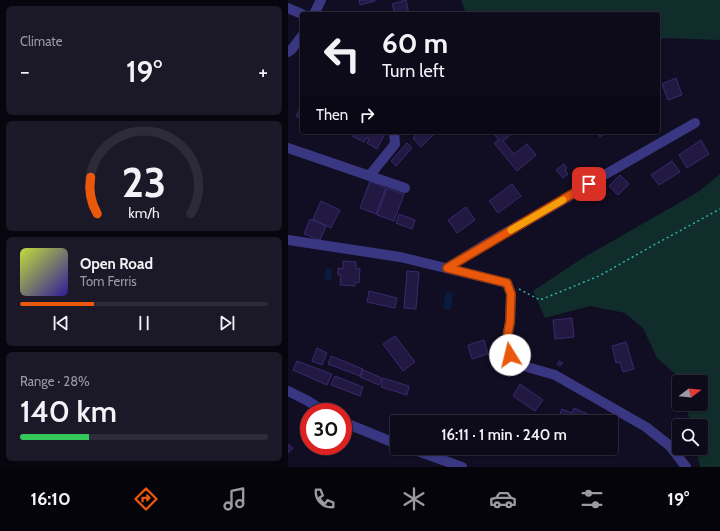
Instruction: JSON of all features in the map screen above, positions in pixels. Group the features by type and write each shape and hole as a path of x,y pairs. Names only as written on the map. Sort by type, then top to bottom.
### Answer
{"street":[{"path":"315,12 321,0"},
{"path":"289,11 300,14"},
{"path":"288,52 300,39"},
{"path":"447,268 695,123"},
{"path":"370,175 395,144 394,134"},
{"path":"288,148 405,188"},
{"path":"288,240 400,257 507,283 511,294 510,322 506,343 510,355 520,365 555,375 646,427 670,446 686,467"},
{"path":"288,391 310,403"},
{"path":"352,426 390,441"},
{"path":"429,455 462,467"}],"path":[{"path":"507,283 540,300 599,276 720,209"}],"green space":[{"path":"461,0 720,0 720,40 664,38 660,40 660,12 465,12"},
{"path":"720,174 720,467 700,467 697,455 708,455 708,419 689,419 688,411 708,411 708,375 676,375 657,358 643,328 625,313 590,306 545,318 533,291 581,259 698,192"}],"water":[{"path":"326,268 332,269 331,281 324,280"},
{"path":"446,292 453,293 451,310 443,309"}],"building":[{"path":"359,0 375,0 375,1 360,5"},
{"path":"406,0 409,12 394,12 392,4"},
{"path":"676,78 682,95 668,100 662,84"},
{"path":"300,109 300,119 296,116"},
{"path":"353,134 385,134 377,149 367,143 369,139 366,138 364,142 352,136"},
{"path":"417,134 434,134 421,147 413,138"},
{"path":"494,134 512,134 503,141 514,154 527,144 536,155 517,171 494,143 499,140"},
{"path":"701,140 709,154 687,168 679,155"},
{"path":"407,143 412,148 396,166 391,161"},
{"path":"672,161 680,172 659,185 651,175"},
{"path":"564,164 567,168 565,170 568,174 563,178 556,170"},
{"path":"620,175 629,184 618,195 609,186"},
{"path":"370,181 386,188 376,214 360,208"},
{"path":"512,184 521,196 498,213 489,201"},
{"path":"387,188 404,194 394,221 377,215"},
{"path":"321,201 340,210 331,228 313,219"},
{"path":"466,207 475,220 457,233 448,220"},
{"path":"399,214 415,220 412,229 396,223"},
{"path":"310,219 326,226 320,240 304,234"},
{"path":"343,261 356,262 356,268 360,269 359,283 355,282 355,286 340,285 341,275 338,275 338,268 343,269"},
{"path":"407,271 419,272 416,309 404,308"},
{"path":"369,291 397,298 395,308 367,302"},
{"path":"572,318 574,337 555,339 553,320"},
{"path":"395,336 415,362 403,371 383,344"},
{"path":"484,340 488,354 472,359 468,345"},
{"path":"626,342 634,369 623,372 620,362 616,363 612,346"},
{"path":"317,348 327,353 322,365 312,361"},
{"path":"331,356 363,369 360,376 328,364"},
{"path":"297,361 332,374 327,385 293,370"},
{"path":"559,361 563,363 560,366 557,364"},
{"path":"363,370 382,378 379,385 360,377"},
{"path":"335,376 363,387 360,396 331,385"},
{"path":"383,378 409,386 407,395 381,387"},
{"path":"520,384 543,400 535,411 513,396"},
{"path":"574,408 590,415 560,415 562,409 572,413"},
{"path":"288,444 293,448 288,453"}],"slow traffic":[{"path":"511,230 563,200"}],"route":[{"path":"510,355 506,343 510,322 511,294 507,283 447,268 589,184"}]}
